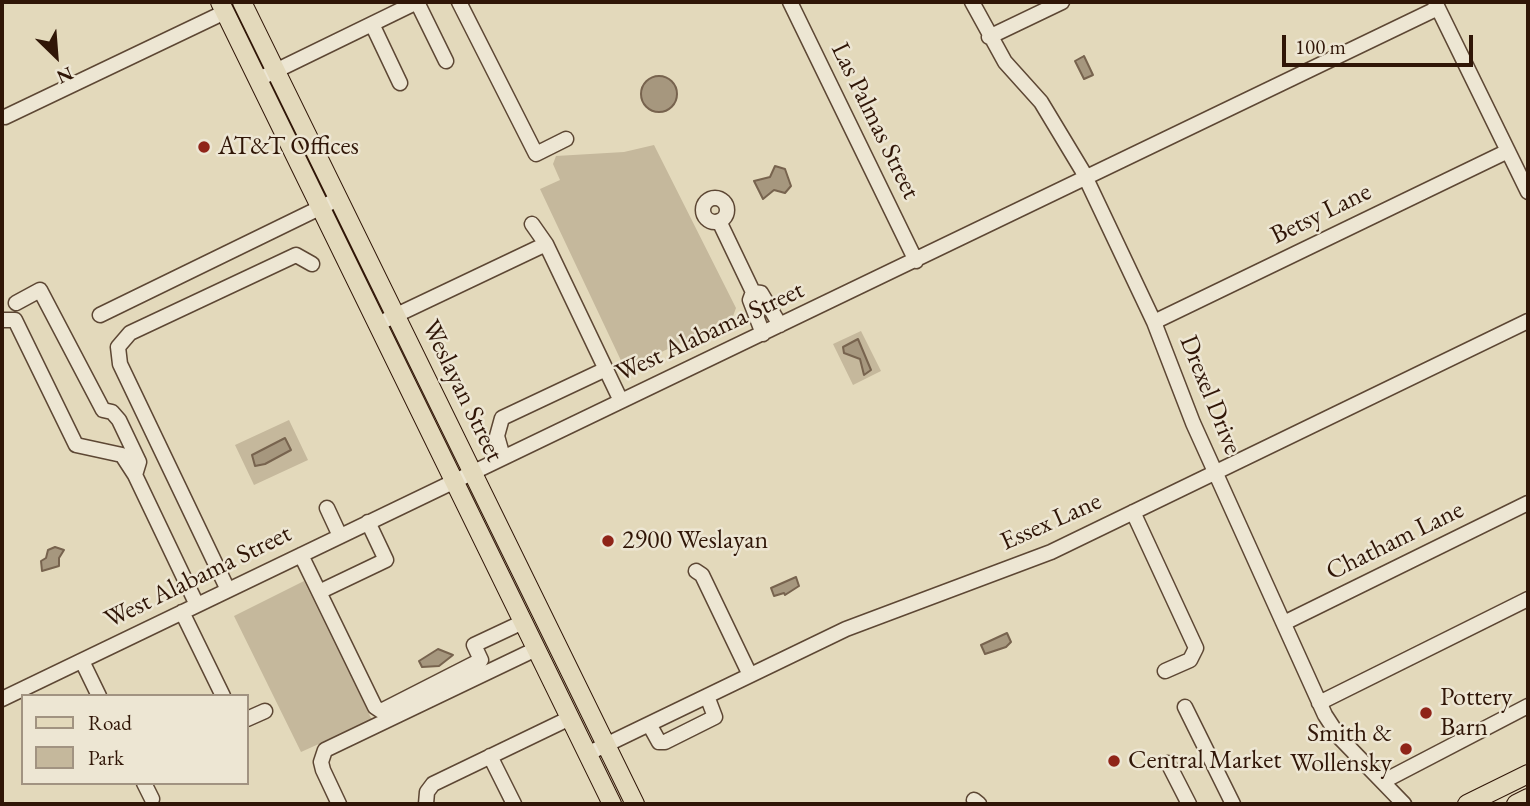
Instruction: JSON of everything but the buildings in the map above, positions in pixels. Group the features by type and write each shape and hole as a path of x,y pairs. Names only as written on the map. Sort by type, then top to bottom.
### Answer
{"main road":[{"name":"Weslayan Street","path":"242,2 635,804"},
{"name":"Weslayan Street","path":"222,7 612,804"},
{"path":"1467,804 1528,774"},
{"path":"1516,804 1528,798"}],"street":[{"path":"259,79 417,2 446,61"},
{"path":"459,2 536,153 566,139"},
{"name":"Las Palmas Street","path":"790,2 916,261"},
{"name":"Drexel Drive","path":"972,2 1005,62 1041,102 1087,178 1154,322 1215,473 1319,703 1340,738 1404,804"},
{"path":"989,37 1062,2"},
{"path":"1437,5 1528,192"},
{"name":"West Alabama Street","path":"4,693 37,690 82,661 182,612 916,261 1437,5"},
{"path":"5,117 222,7"},
{"path":"372,24 400,83"},
{"name":"Betsy Lane","path":"1154,322 1508,151"},
{"path":"100,315 338,200"},
{"path":"719,221 753,292 750,300 763,334"},
{"path":"536,222 546,244 556,279 621,401"},
{"path":"378,324 546,244"},
{"path":"228,590 117,352 121,341 130,333 226,294 260,278 296,255 312,264"},
{"path":"16,303 40,290 103,411 112,412 119,420 139,461 135,475"},
{"path":"753,292 761,293 780,326"},
{"path":"2,320 15,320 76,445 122,455 135,475 197,605"},
{"name":"Essex Lane","path":"587,754 846,629 1039,558 1528,321"},
{"path":"503,457 497,436 502,418 606,369"},
{"name":"Chatham Lane","path":"1284,623 1528,503"},
{"path":"327,508 340,536"},
{"path":"1133,512 1196,648 1190,660 1165,671"},
{"path":"319,592 386,560 369,522"},
{"path":"302,555 374,707 381,711 481,660 474,645 521,619 538,606"},
{"path":"696,571 702,575 750,675"},
{"path":"1319,703 1528,599"},
{"path":"182,612 222,694"},
{"path":"339,804 323,770 321,762 325,750 536,649"},
{"path":"82,661 98,694"},
{"path":"649,724 659,742 665,742 715,717 707,696"},
{"path":"1384,781 1528,706"},
{"path":"1185,707 1233,804"},
{"path":"248,719 265,711"},
{"path":"426,804 427,792 433,784 570,718"},
{"path":"490,755 514,804"},
{"path":"1168,763 1189,804"},
{"path":"145,785 152,799"}],"green space":[{"path":"654,145 736,308 732,319 625,369 540,189 560,180 553,164 556,156 624,152"},
{"path":"861,331 881,371 853,385 833,344"},
{"path":"289,420 308,460 254,485 235,445"},
{"path":"304,581 372,720 301,752 234,616"}],"shaded area":[{"path":"1084,56 1093,75 1084,79 1075,61"},
{"path":"659,76 672,81 677,94 672,107 659,112 646,107 641,94 646,81"},
{"path":"775,166 785,169 791,186 785,193 774,190 763,199 754,181 770,177"},
{"path":"858,339 871,370 864,375 860,359 844,353 843,347"},
{"path":"285,438 291,450 265,464 255,466 252,455"},
{"path":"55,547 64,550 59,558 59,566 42,571 41,561 46,558 48,550"},
{"path":"796,577 799,586 785,595 774,596 771,588"},
{"path":"1007,633 1011,642 1006,647 985,654 981,645"},
{"path":"438,649 453,655 439,666 422,667 419,661"}],"place":[{"name":"AT&T Offices","path":"204,147"},
{"name":"2900 Weslayan","path":"608,541"},
{"name":"Pottery Barn","path":"1426,713"},
{"name":"Smith & Wollensky","path":"1406,749"},
{"name":"Central Market","path":"1114,761"}]}
